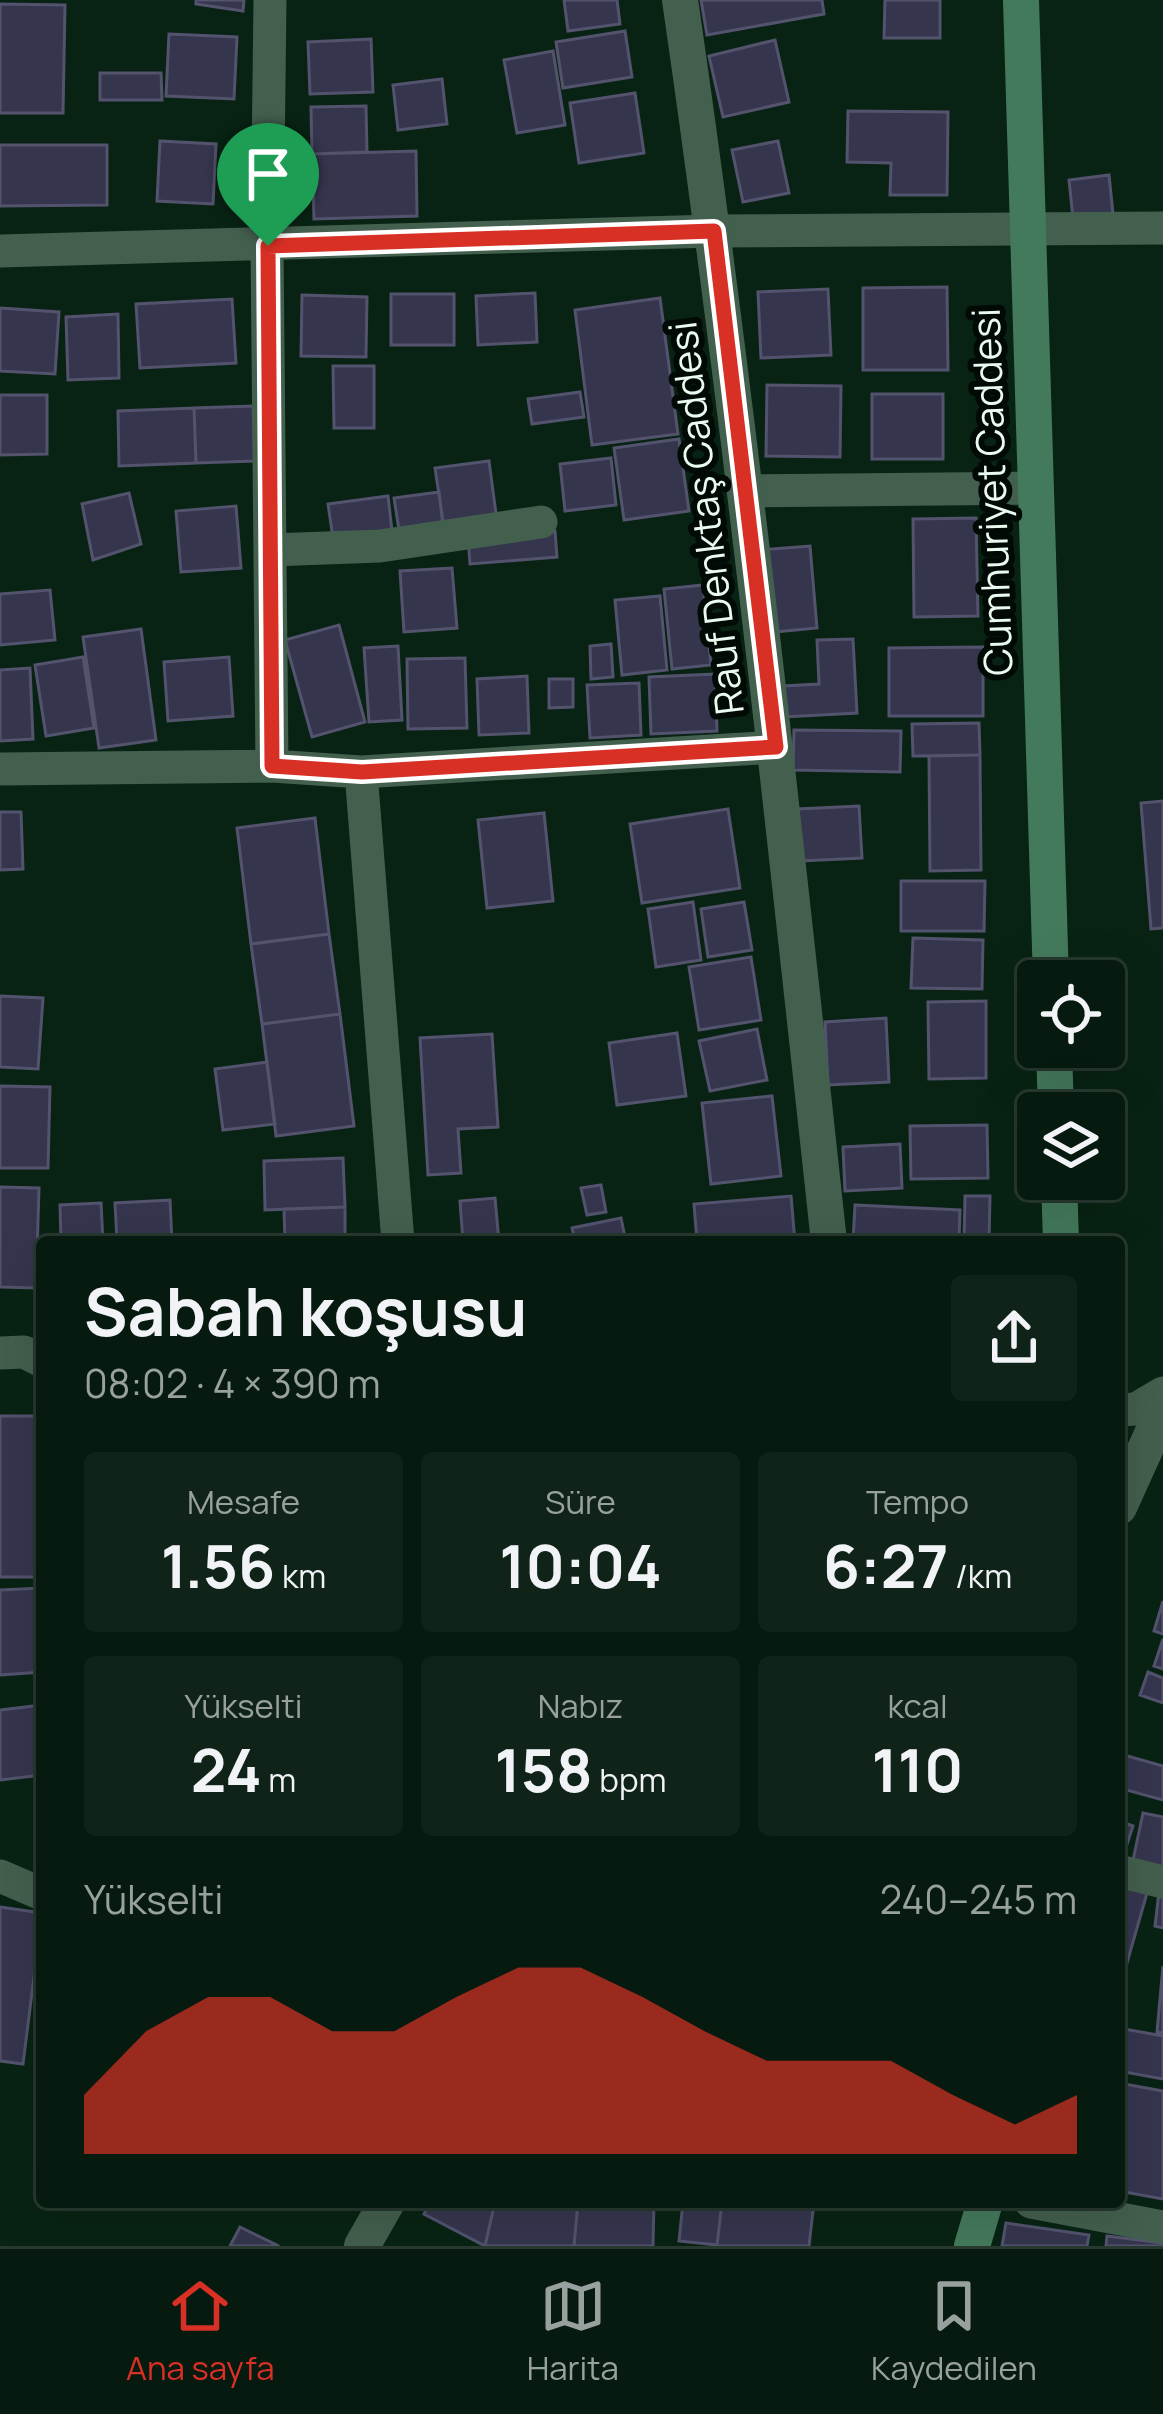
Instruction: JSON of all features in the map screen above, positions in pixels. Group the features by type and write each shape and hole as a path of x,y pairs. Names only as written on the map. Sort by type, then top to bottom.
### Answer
{"main road":[{"name":"Cumhuriyet Caddesi","path":"1021,0 1050,960"},
{"path":"1060,1200 1061,1236"},
{"path":"972,2246 983,2208"}],"street":[{"path":"270,0 272,766"},
{"name":"Rauf Denktaş Caddesi","path":"680,0 714,231 776,747 828,1236"},
{"path":"0,251 714,231 1163,228"},
{"path":"742,491 1033,488"},
{"path":"271,550 380,545 541,522"},
{"path":"0,769 272,766 362,772 776,747"},
{"path":"362,772 398,1236"},
{"path":"0,1353 24,1352 36,1358"},
{"path":"1125,1410 1136,1409 1163,1393"},
{"path":"1125,1494 1163,1410"},
{"path":"1125,1872 1163,1882"},
{"path":"0,1876 36,1891"},
{"path":"362,2246 384,2208"},
{"path":"1063,2208 1163,2227"}],"building":[{"path":"196,0 244,0 243,11 196,4"},
{"path":"564,0 617,0 620,24 568,31"},
{"path":"701,0 822,0 824,14 707,35"},
{"path":"885,0 940,0 940,38 884,38"},
{"path":"0,4 65,5 63,113 0,113"},
{"path":"625,31 632,77 563,88 556,42"},
{"path":"169,34 237,37 234,99 166,96"},
{"path":"371,39 373,92 310,94 308,42"},
{"path":"775,40 789,102 723,117 709,56"},
{"path":"553,51 565,125 517,133 504,60"},
{"path":"100,73 161,73 162,100 100,100"},
{"path":"442,79 447,124 398,130 393,85"},
{"path":"635,93 644,153 579,163 570,103"},
{"path":"366,106 367,152 312,154 311,107"},
{"path":"848,111 948,112 947,195 890,195 891,163 847,162"},
{"path":"160,141 216,144 213,204 157,201"},
{"path":"778,141 789,193 743,202 732,150"},
{"path":"0,145 107,145 107,205 0,206"},
{"path":"416,151 417,216 314,219 312,154"},
{"path":"1109,175 1113,214 1073,218 1069,180"},
{"path":"947,287 948,370 863,370 863,288"},
{"path":"828,289 831,355 761,358 758,292"},
{"path":"535,293 537,342 478,345 476,296"},
{"path":"391,294 454,294 454,345 391,345"},
{"path":"302,295 367,297 366,357 301,356"},
{"path":"660,298 678,434 592,445 575,310"},
{"path":"232,299 236,363 140,368 136,304"},
{"path":"0,308 59,312 55,374 0,371"},
{"path":"118,314 119,378 68,380 66,317"},
{"path":"333,366 374,366 374,428 334,428"},
{"path":"767,385 841,386 840,457 766,456"},
{"path":"580,392 584,417 532,424 528,399"},
{"path":"872,394 943,394 943,459 872,459"},
{"path":"0,395 47,395 47,454 0,455"},
{"path":"253,406 255,461 196,463 194,408"},
{"path":"194,408 196,463 119,466 118,411"},
{"path":"679,439 689,511 624,520 614,448"},
{"path":"611,458 616,505 565,511 560,464"},
{"path":"489,461 497,521 444,528 435,468"},
{"path":"439,492 443,525 399,530 394,498"},
{"path":"129,493 141,544 93,560 82,504"},
{"path":"388,496 392,531 333,538 328,504"},
{"path":"236,506 241,568 181,572 176,511"},
{"path":"976,518 978,616 914,617 913,519"},
{"path":"555,531 557,557 470,564 468,538"},
{"path":"810,546 817,628 764,633 758,550"},
{"path":"452,568 457,628 404,632 400,571"},
{"path":"703,585 711,665 672,669 664,589"},
{"path":"50,590 55,640 0,645 0,594"},
{"path":"660,596 667,670 622,675 615,600"},
{"path":"339,625 365,722 312,737 285,640"},
{"path":"141,629 156,740 99,748 83,637"},
{"path":"853,639 857,713 784,717 783,686 819,684 817,640"},
{"path":"611,644 613,677 591,679 590,646"},
{"path":"398,646 402,720 369,722 364,648"},
{"path":"983,647 983,716 889,716 889,648"},
{"path":"83,657 94,728 46,736 35,665"},
{"path":"229,657 233,716 168,721 164,662"},
{"path":"465,658 467,728 408,729 407,659"},
{"path":"30,668 33,739 0,741 0,670"},
{"path":"715,674 717,731 651,734 649,677"},
{"path":"527,676 529,733 479,735 477,679"},
{"path":"549,679 573,679 573,707 549,708"},
{"path":"639,683 641,735 590,738 587,685"},
{"path":"979,723 980,755 913,756 912,724"},
{"path":"794,730 901,731 900,772 793,770"},
{"path":"980,755 981,870 930,871 929,756"},
{"path":"1163,801 1163,928 1151,929 1141,803"},
{"path":"859,806 862,858 801,861 798,809"},
{"path":"728,809 740,888 642,903 630,824"},
{"path":"0,812 21,812 23,869 0,870"},
{"path":"544,813 553,901 487,908 478,820"},
{"path":"315,818 329,934 251,944 237,828"},
{"path":"901,881 985,881 984,931 901,931"},
{"path":"693,902 701,960 656,967 648,909"},
{"path":"744,902 752,950 708,957 701,909"},
{"path":"329,934 340,1014 262,1024 251,944"},
{"path":"913,938 983,940 982,989 911,988"},
{"path":"751,957 761,1020 699,1030 689,967"},
{"path":"0,996 43,998 38,1069 0,1067"},
{"path":"986,1001 986,1078 929,1079 928,1002"},
{"path":"340,1014 354,1126 276,1136 262,1024"},
{"path":"886,1018 889,1082 828,1085 825,1022"},
{"path":"757,1029 767,1080 710,1091 699,1041"},
{"path":"677,1033 686,1096 617,1105 609,1043"},
{"path":"492,1034 498,1127 458,1129 461,1173 428,1175 420,1038"},
{"path":"267,1062 275,1124 223,1130 215,1069"},
{"path":"0,1086 50,1087 48,1168 0,1168"},
{"path":"772,1096 781,1176 711,1184 702,1103"},
{"path":"987,1125 988,1178 911,1179 910,1126"},
{"path":"900,1144 902,1188 845,1191 843,1147"},
{"path":"343,1158 345,1207 265,1210 264,1161"},
{"path":"601,1185 606,1212 587,1215 581,1188"},
{"path":"0,1187 39,1188 36,1288 0,1287"},
{"path":"791,1196 794,1236 697,1236 694,1204"},
{"path":"965,1196 990,1196 989,1236 964,1236"},
{"path":"495,1198 498,1236 463,1236 460,1201"},
{"path":"170,1200 172,1236 117,1236 115,1203"},
{"path":"101,1203 103,1236 61,1236 60,1205"},
{"path":"855,1205 960,1210 959,1236 853,1236"},
{"path":"345,1207 345,1236 285,1236 284,1209"},
{"path":"621,1218 625,1236 574,1236 572,1228"},
{"path":"0,1416 36,1416 36,1577 0,1577"},
{"path":"36,1588 36,1672 0,1675 0,1590"},
{"path":"1163,1601 1163,1634 1154,1631"},
{"path":"1163,1639 1163,1669 1154,1666"},
{"path":"1148,1672 1163,1678 1163,1703 1140,1695"},
{"path":"36,1706 36,1776 0,1780 0,1710"},
{"path":"1125,1755 1163,1766 1163,1800 1125,1790"},
{"path":"1143,1813 1163,1817 1163,1867 1133,1860"},
{"path":"1125,1823 1133,1826 1125,1851"},
{"path":"1125,1887 1147,1893 1125,1970"},
{"path":"1159,1892 1163,1893 1163,1928 1155,1926"},
{"path":"0,1907 36,1912 36,1961 23,2064 0,2061"},
{"path":"1163,1966 1163,2033 1157,2032"},
{"path":"1125,2029 1163,2036 1163,2079 1125,2072"},
{"path":"1125,2084 1163,2091 1163,2199 1125,2192"},
{"path":"427,2208 494,2208 485,2246 424,2214"},
{"path":"494,2208 577,2208 574,2246 485,2246"},
{"path":"577,2208 654,2208 653,2246 574,2246"},
{"path":"682,2208 721,2208 717,2245 679,2241"},
{"path":"721,2208 813,2208 809,2246 717,2246"},
{"path":"1006,2223 1089,2235 1087,2246 1002,2246"},
{"path":"240,2227 279,2246 230,2246"},
{"path":"1107,2236 1163,2243 1163,2246 1106,2246"}],"route":[{"path":"714,231 776,747 362,772 272,766 268,246 714,231"}]}
